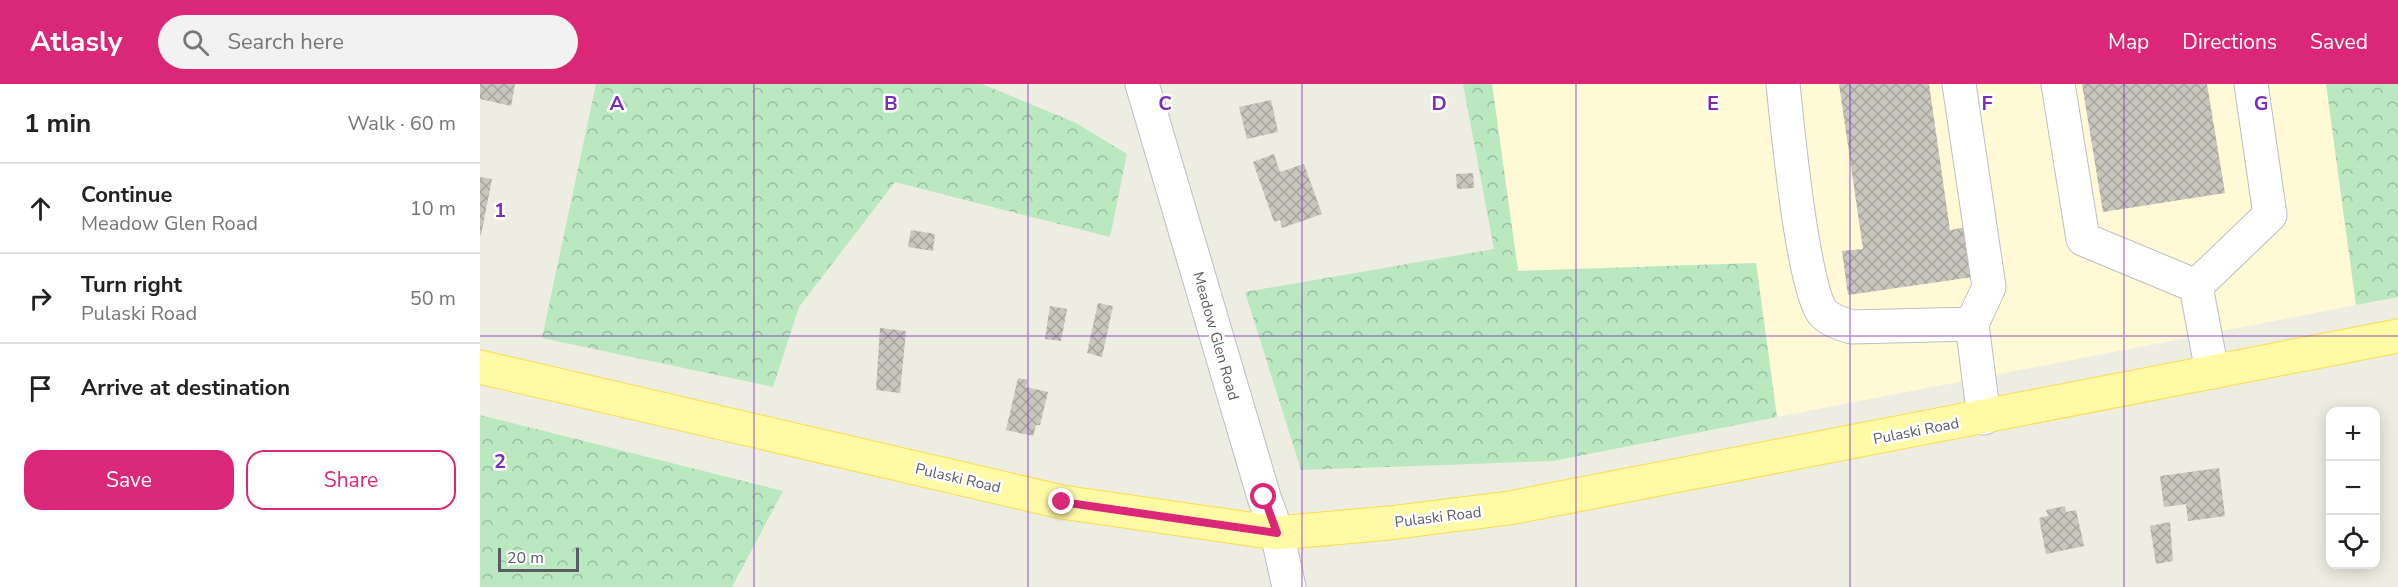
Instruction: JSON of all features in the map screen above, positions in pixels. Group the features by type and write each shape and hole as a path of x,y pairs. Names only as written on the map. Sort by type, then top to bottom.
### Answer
{"main road":[{"name":"Pulaski Road","path":"480,367 1062,502 1277,533 1389,524 1509,508 1984,418 2398,336"}],"street":[{"name":"Meadow Glen Road","path":"1142,84 1260,486 1277,533 1289,587"},
{"path":"1783,84 1807,263 1816,301 1824,314 1835,322 1852,327 1972,324"},
{"path":"1959,84 1989,287 1972,324 1984,418"},
{"path":"2058,84 2083,239 2196,286"},
{"path":"2196,286 2270,215 2251,84"},
{"path":"2196,286 2212,372"}],"shaded area":[{"path":"1492,84 2326,84 2356,305 1777,417 1756,263 1518,271"}],"green space":[{"path":"596,84 982,84 1076,123 1127,154 1110,237 895,182 799,307 773,387 542,338"},
{"path":"1463,84 1492,84 1518,271 1756,263 1777,417 1553,461 1301,470 1245,292 1494,249"},
{"path":"2326,84 2398,84 2398,297 2356,305"},
{"path":"480,415 783,491 732,587 480,587"}],"building":[{"path":"480,84 515,84 511,106 480,99"},
{"path":"1839,84 1929,84 1950,230 1966,227 1973,277 1848,295 1842,251 1863,249"},
{"path":"2082,84 2207,84 2225,193 2103,212"},
{"path":"1271,100 1278,132 1247,139 1239,107"},
{"path":"1274,154 1280,172 1304,164 1322,214 1282,228 1280,220 1274,222 1253,162"},
{"path":"1473,173 1474,188 1457,189 1456,174"},
{"path":"480,177 492,179 481,235 480,235"},
{"path":"911,230 935,234 933,251 908,247"},
{"path":"1098,303 1113,306 1102,357 1087,353"},
{"path":"1050,306 1067,309 1061,341 1045,339"},
{"path":"880,328 906,331 900,393 876,390"},
{"path":"1018,378 1028,380 1026,387 1048,392 1040,425 1036,425 1033,436 1006,430"},
{"path":"2219,468 2225,516 2188,521 2186,504 2164,507 2160,476"},
{"path":"2065,506 2066,512 2076,510 2084,546 2046,554 2039,518 2048,516 2046,510"},
{"path":"2170,522 2173,561 2156,564 2150,526"}],"route":[{"path":"1062,502 1277,533 1264,497"}]}
